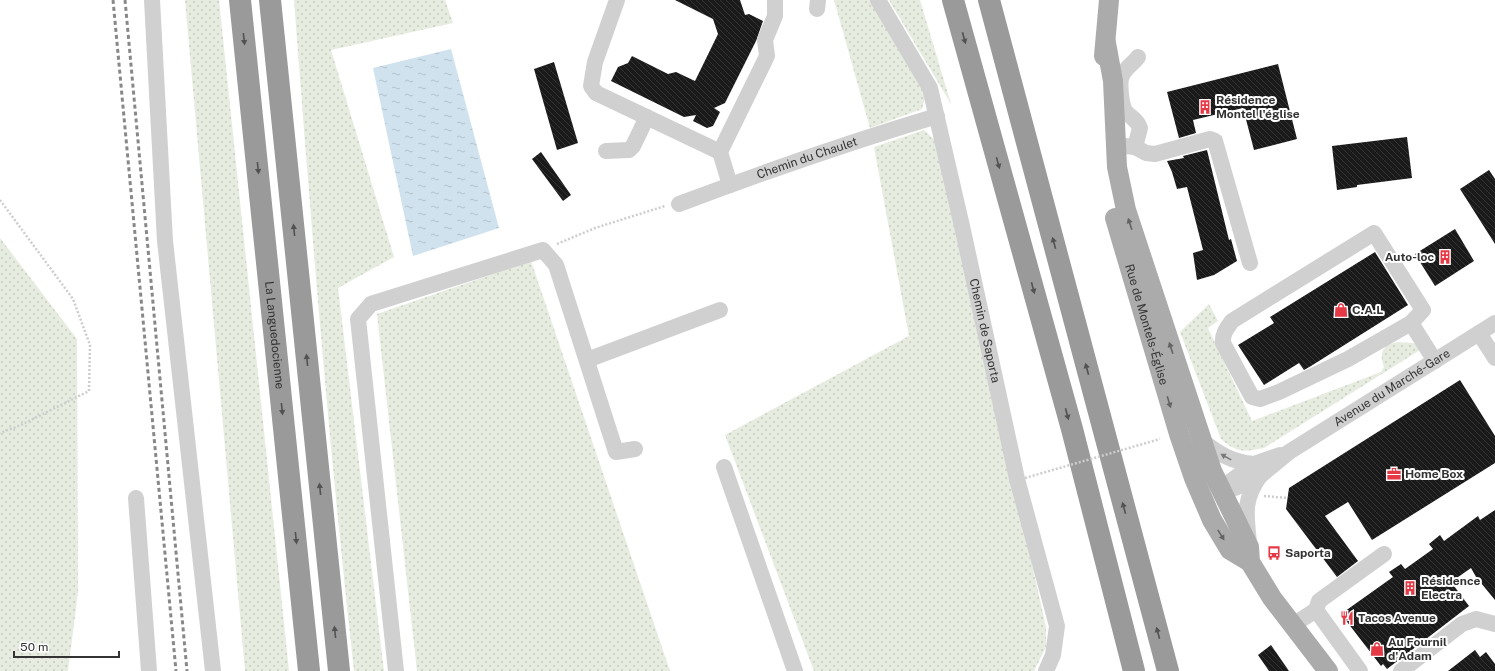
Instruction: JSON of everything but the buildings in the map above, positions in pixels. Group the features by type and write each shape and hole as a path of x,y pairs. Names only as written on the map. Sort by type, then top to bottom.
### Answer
{"highway":[{"name":"La Languedocienne","path":"240,0 309,671"},
{"path":"270,0 339,671"},
{"path":"953,0 1072,429 1134,671"},
{"path":"989,0 1168,671"}],"main road":[{"name":"Rue de Montels-Église","path":"1109,0 1106,43 1100,82 1100,123 1117,167 1126,210 1212,471 1250,555 1272,598 1328,671"},
{"name":"Rue de Montels-Église","path":"1109,145 1106,176 1114,215 1179,434 1194,478 1212,520 1230,550 1250,555"},
{"path":"1203,500 1221,491"}],"street":[{"path":"152,0 165,241 213,671"},
{"path":"617,0 596,62 591,86 596,93 720,152"},
{"path":"730,185 720,152 767,56 765,40 775,16 775,0"},
{"name":"Chemin de Saporta","path":"878,0 930,88 962,226 1017,479 1058,626 1053,655 1046,671"},
{"path":"1135,147 1140,128 1136,120 1125,112 1122,106 1121,77 1125,70 1135,62 1138,57"},
{"path":"606,151 629,150 633,146 647,116"},
{"name":"Chemin du Chaulet","path":"679,204 730,185 936,116"},
{"path":"1109,145 1135,147 1146,153 1155,154 1210,139 1215,141 1250,263"},
{"path":"1374,233 1423,310 1411,323 1348,359 1279,392 1260,399 1252,397 1223,343 1222,337 1232,321 1374,233"},
{"path":"396,671 358,319 371,304 544,250 556,265 616,452 635,449"},
{"path":"587,360 720,310"},
{"path":"1411,323 1435,361"},
{"name":"Avenue du Marché-Gare","path":"1221,491 1231,481 1257,470 1289,452 1495,323"},
{"path":"1479,333 1495,358"},
{"name":"Avenue du Marché-Gare","path":"1202,441 1230,460 1257,470"},
{"path":"724,467 795,671"},
{"path":"1250,555 1246,508 1257,470"},
{"path":"136,498 149,671"},
{"path":"1293,626 1316,610 1319,601 1384,554"},
{"path":"1316,610 1360,671"},
{"path":"1401,671 1462,624 1476,620 1495,624"}],"path":[{"path":"0,200 73,299 90,345 89,391 21,425 0,433"},
{"path":"544,250 595,228 667,205 679,204"},
{"path":"1024,478 1160,439"},
{"path":"1259,495 1288,498"}],"shaded area":[{"path":"185,0 219,0 289,671 245,671"},
{"path":"294,0 445,0 453,23 331,50 394,257 338,288 384,671 354,671 336,504"},
{"path":"834,0 870,0 926,93 922,109 870,128"},
{"path":"889,0 920,0 951,104"},
{"path":"924,130 938,143 1046,627 1046,647 1034,671 814,671 725,435 909,336 874,147"},
{"path":"0,238 77,339 78,592 68,671 0,671"},
{"path":"531,261 670,671 417,671 377,314"},
{"path":"1209,304 1218,321 1208,328 1252,421 1381,372 1384,367 1382,352 1385,347 1390,344 1403,342 1417,344 1420,350 1264,448 1246,451 1236,449 1221,439 1180,332"}],"water":[{"path":"451,49 499,228 413,256 373,68"}],"railway":[{"path":"113,0 176,671"},
{"path":"125,0 187,671"}],"place":[{"name":"Résidence Montel l'église","path":"1205,107"},
{"name":"Auto-loc","path":"1445,257"},
{"name":"C.A.L","path":"1341,310"},
{"name":"Home Box","path":"1394,474"},
{"name":"Saporta","path":"1274,553"},
{"name":"Résidence Electra","path":"1410,588"},
{"name":"Tacos Avenue","path":"1347,618"},
{"name":"Au Fournil d'Adam","path":"1377,649"}]}
